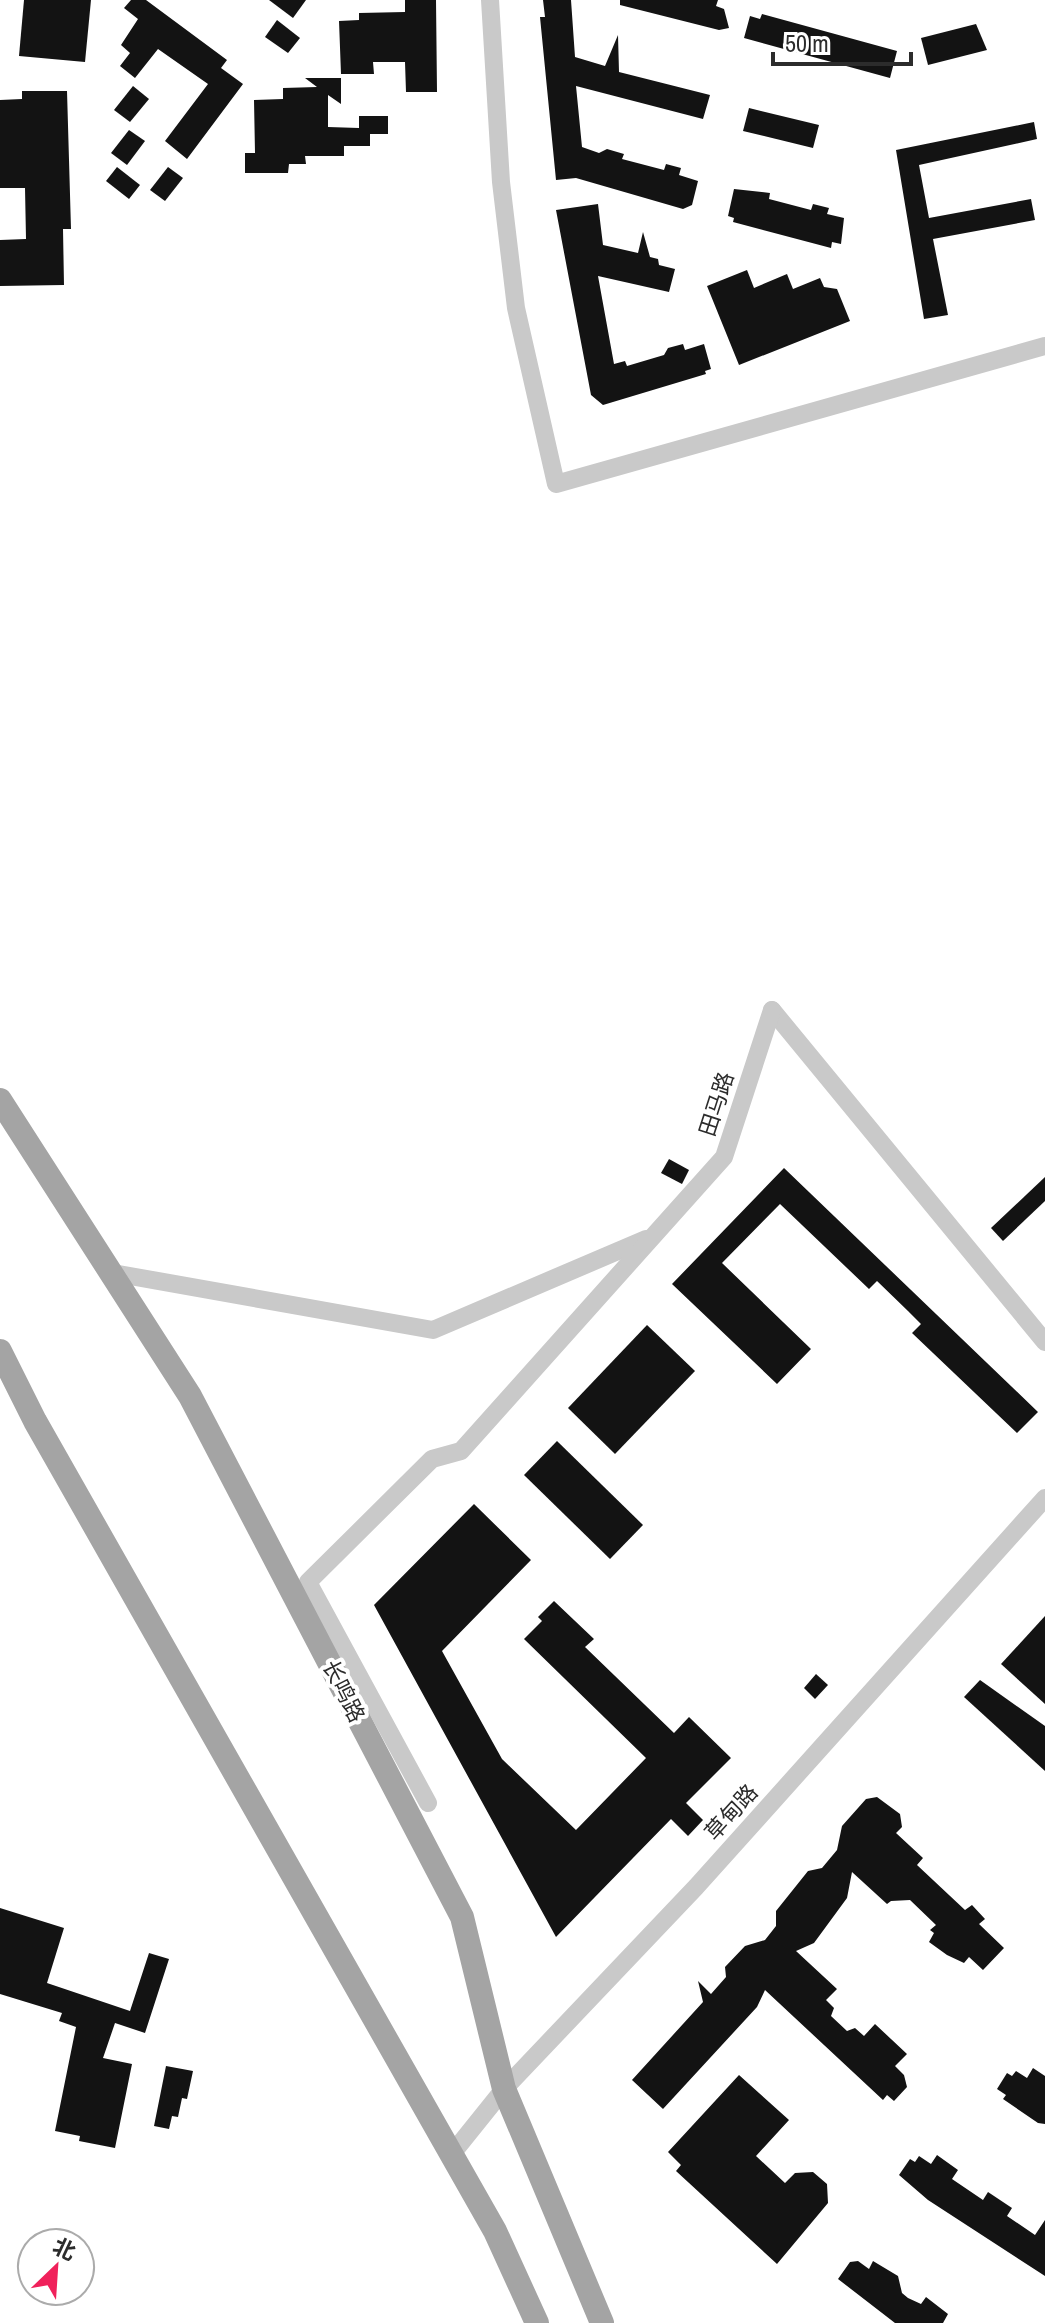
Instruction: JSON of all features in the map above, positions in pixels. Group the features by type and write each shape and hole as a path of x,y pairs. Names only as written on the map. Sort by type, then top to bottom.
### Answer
{"main road":[{"name":"长鸣路","path":"0,1100 190,1396 462,1917 504,2089 602,2323"},
{"path":"0,1351 35,1421 495,2231 537,2323"}],"street":[{"path":"490,0 501,182 516,308 556,484 1045,346"},
{"name":"田马路","path":"428,1803 308,1582 432,1459 461,1451 724,1157 772,1010 1045,1342"},
{"path":"113,1273 433,1330 653,1236"},
{"name":"草甸路","path":"451,2155 504,2089 696,1887 1045,1498"}],"building":[{"path":"24,0 91,0 85,62 19,56"},
{"path":"131,0 146,0 227,60 221,68 243,84 187,159 165,141 208,84 158,49 135,78 120,66 130,53 121,45 138,19 124,8"},
{"path":"269,0 306,0 293,18"},
{"path":"405,0 436,0 437,92 406,92 405,62 373,62 374,74 341,74 339,21 359,20 359,13 405,12"},
{"path":"543,0 571,0 575,57 605,66 618,35 619,72 710,95 703,119 576,86 582,147 599,153 607,149 624,154 622,159 664,170 666,164 681,168 679,175 698,181 692,205 683,209 576,178 556,180 540,17 545,17"},
{"path":"620,0 718,0 716,6 724,9 729,28 719,30 620,5"},
{"path":"762,14 897,51 890,78 744,38 750,16 760,19"},
{"path":"277,20 300,38 288,53 265,37"},
{"path":"976,24 987,50 928,65 921,38"},
{"path":"305,78 341,78 341,104 328,95 328,127 359,128 359,116 388,116 388,134 370,134 370,146 344,146 344,156 305,156 306,164 289,164 288,173 245,173 245,153 255,153 254,100 283,99 283,88 317,87"},
{"path":"133,86 149,99 130,122 114,110"},
{"path":"22,91 67,91 71,229 63,229 64,285 0,286 0,240 26,239 25,188 0,188 0,100 22,99"},
{"path":"749,108 819,125 813,148 743,131"},
{"path":"1034,122 1037,139 919,165 929,218 1031,199 1035,220 933,239 948,315 924,319 896,150"},
{"path":"129,130 145,141 127,165 111,153"},
{"path":"117,167 140,185 129,199 106,181"},
{"path":"168,167 183,178 165,201 150,190"},
{"path":"734,189 770,193 769,199 811,210 813,204 829,208 827,214 844,218 841,244 832,242 831,248 733,222 734,218 728,216"},
{"path":"598,204 603,245 638,253 643,232 650,257 658,259 659,265 675,269 669,292 598,276 614,364 625,361 627,366 664,355 668,348 683,344 685,350 704,344 711,369 705,371 706,374 603,405 591,395 556,210"},
{"path":"747,270 754,288 787,274 793,289 820,278 824,287 837,289 850,321 739,365 707,286"},
{"path":"669,1159 689,1170 682,1184 661,1173"},
{"path":"784,1168 1038,1412 1017,1433 912,1333 921,1324 877,1281 869,1289 780,1204 722,1263 811,1349 777,1384 672,1284"},
{"path":"1045,1177 1045,1201 1003,1241 991,1228"},
{"path":"647,1325 695,1371 615,1454 568,1408"},
{"path":"557,1441 643,1525 610,1559 524,1475"},
{"path":"474,1504 531,1560 442,1651 502,1759 576,1830 646,1758 524,1639 542,1621 538,1617 554,1601 594,1639 585,1647 674,1733 689,1717 731,1758 686,1803 703,1820 688,1836 671,1819 556,1937 374,1605"},
{"path":"1045,1616 1045,1704 1001,1664"},
{"path":"816,1674 828,1685 815,1699 804,1688"},
{"path":"980,1680 1045,1726 1045,1771 964,1697"},
{"path":"877,1797 900,1814 902,1827 896,1833 923,1858 917,1865 965,1910 972,1905 985,1919 979,1924 1004,1948 983,1970 969,1957 964,1963 947,1955 929,1942 934,1933 930,1930 936,1925 910,1900 887,1904 852,1872 847,1898 814,1943 796,1951 837,1989 826,2000 834,2008 831,2016 847,2031 855,2028 864,2036 875,2024 907,2054 895,2066 904,2075 907,2087 894,2101 887,2095 883,2100 765,1990 757,2007 663,2109 632,2080 703,2002 698,1981 711,1994 726,1977 725,1967 745,1946 765,1940 776,1926 776,1911 808,1871 822,1868 837,1850 842,1826 866,1799"},
{"path":"0,1908 64,1928 47,1983 130,2011 149,1953 169,1959 145,2033 115,2023 103,2058 132,2064 115,2148 79,2141 80,2136 55,2131 76,2027 59,2021 62,2013 0,1994"},
{"path":"166,2066 193,2071 187,2099 182,2098 178,2117 172,2116 169,2129 154,2126"},
{"path":"1033,2068 1045,2076 1045,2124 1038,2123 1003,2099 1006,2095 997,2089 1007,2073 1012,2076 1016,2071 1027,2078"},
{"path":"739,2075 789,2120 756,2156 785,2183 795,2173 813,2172 827,2184 828,2203 777,2264 676,2171 681,2165 668,2152"},
{"path":"937,2155 958,2170 952,2179 983,2200 988,2192 1012,2208 1007,2216 1035,2235 1045,2220 1045,2276 928,2200 899,2175 910,2159 915,2162 919,2156 931,2164"},
{"path":"858,2261 869,2269 873,2261 898,2276 902,2293 908,2298 921,2304 926,2297 948,2314 943,2323 895,2323 838,2279 850,2262"}]}
